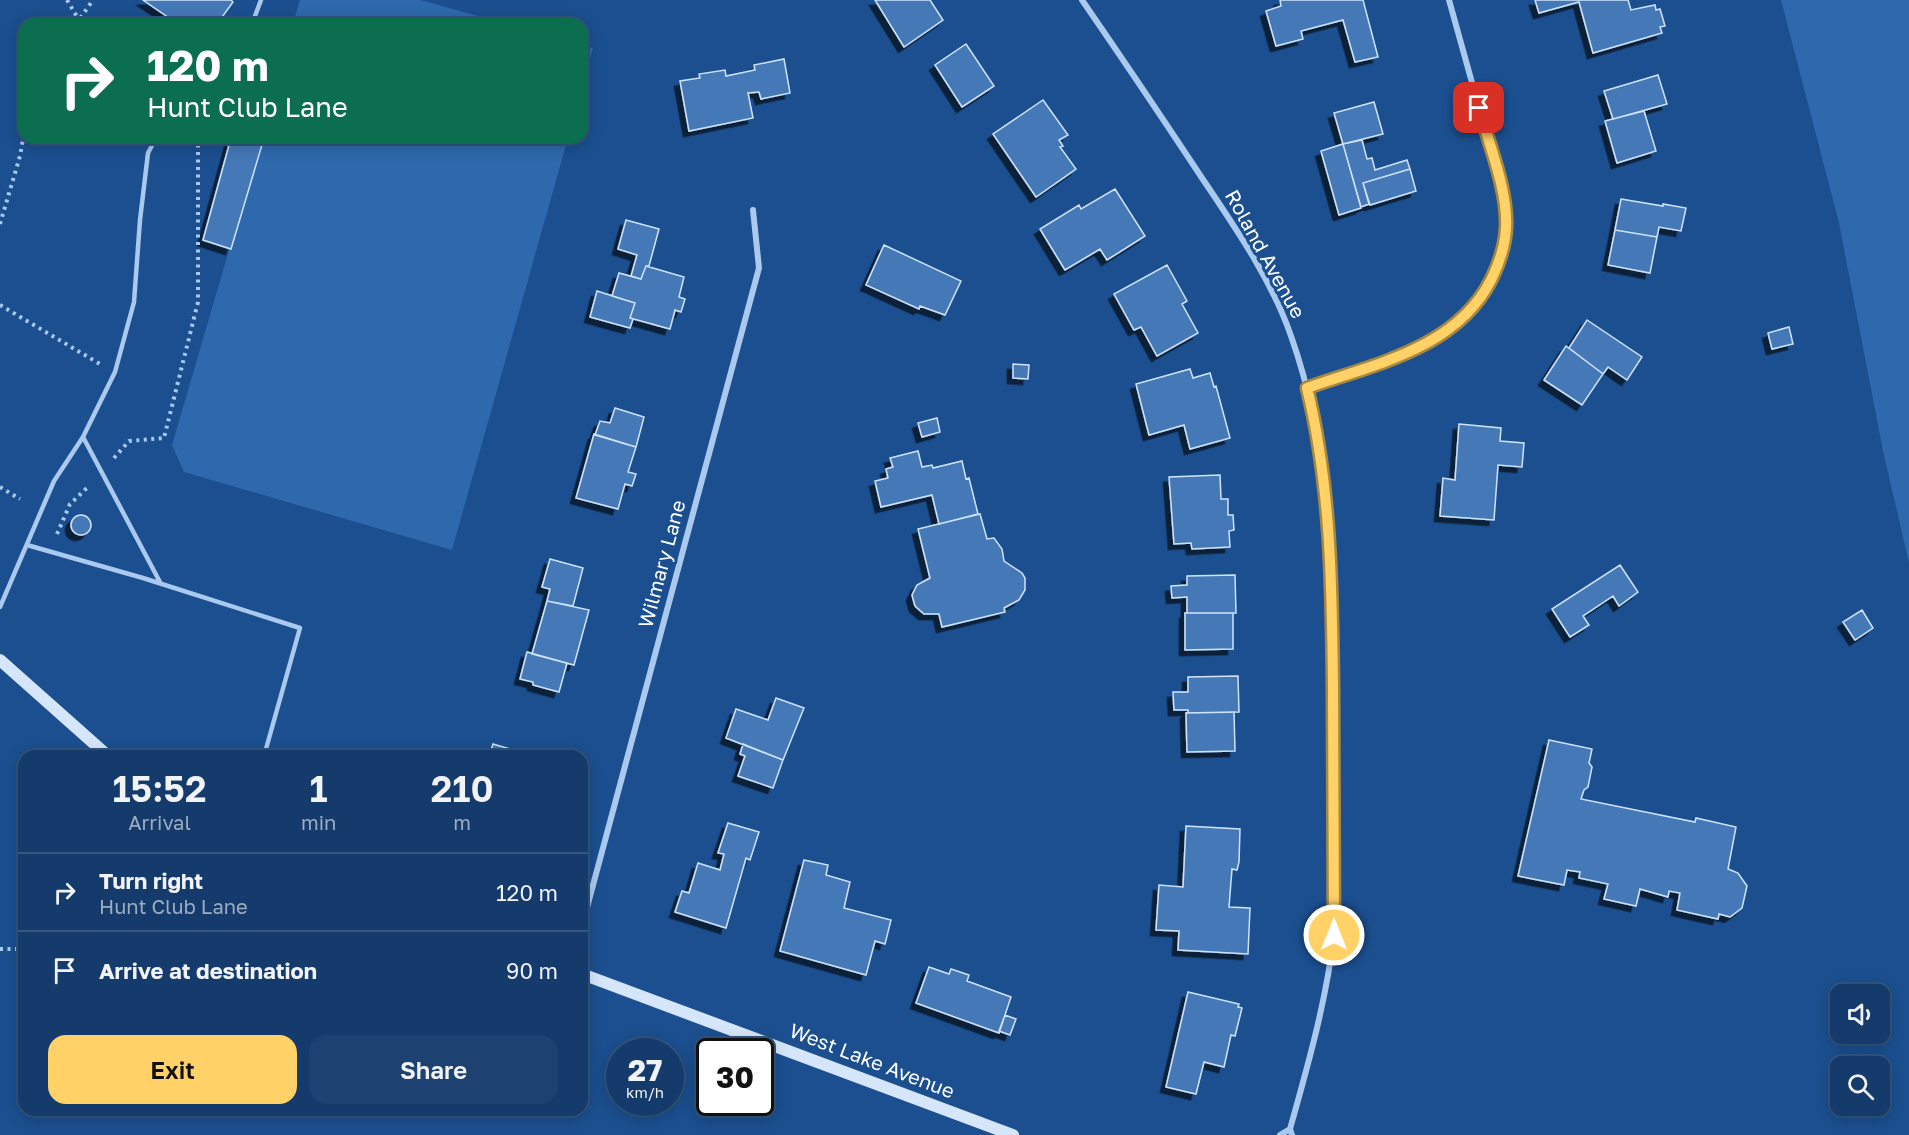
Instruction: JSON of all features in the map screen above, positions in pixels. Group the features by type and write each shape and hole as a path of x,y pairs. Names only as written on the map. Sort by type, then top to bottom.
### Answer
{"street":[{"name":"Roland Avenue","path":"1082,0 1223,209 1273,295 1291,335 1307,388 1324,476 1330,553 1333,654 1334,935 1329,977 1291,1132 1280,1135"},
{"path":"1307,388 1420,348 1453,328 1482,299 1500,263 1506,228 1503,194 1449,0"},
{"name":"Wilmary Lane","path":"588,904 759,268 753,210"},
{"path":"0,660 101,750"},
{"name":"West Lake Avenue","path":"588,976 1013,1135"}],"lane":[{"path":"254,18 261,0"},
{"path":"0,607 54,481 83,437 115,372 134,302 140,220 148,153 153,144"},
{"path":"83,437 161,584"},
{"path":"27,545 300,628 266,750"}],"path":[{"path":"67,0 75,18"},
{"path":"80,18 93,0"},
{"path":"0,224 22,144"},
{"path":"57,534 70,504 129,441 165,438 198,302 198,144"},
{"path":"0,305 115,372"},
{"path":"0,487 20,499"},
{"path":"0,949 18,949"}],"shaded area":[{"path":"300,0 420,0 485,18 295,18"},
{"path":"1781,0 1909,0 1909,563 1883,451 1839,223"},
{"path":"588,47 593,48 588,66"},
{"path":"227,144 566,144 452,550 184,472 172,445 229,250 201,242"}],"building":[{"path":"143,0 231,0 233,2 221,18 169,18"},
{"path":"875,0 930,0 943,20 904,47"},
{"path":"1280,0 1363,0 1378,57 1355,62 1343,20 1301,31 1303,39 1276,46 1266,11 1281,6"},
{"path":"1535,0 1628,0 1631,10 1655,5 1656,10 1660,9 1665,26 1660,27 1662,33 1593,53 1579,2 1539,13"},
{"path":"966,44 994,86 962,107 935,65"},
{"path":"784,59 790,93 761,99 759,92 748,93 753,118 689,131 680,81 700,78 699,74 725,70 726,76 755,70 754,65"},
{"path":"1658,75 1667,104 1613,119 1604,91"},
{"path":"1043,100 1068,135 1059,140 1063,146 1060,147 1076,169 1036,197 993,134"},
{"path":"1374,102 1383,134 1343,144 1334,113"},
{"path":"1644,111 1656,151 1617,163 1605,121"},
{"path":"1362,140 1367,159 1372,158 1375,170 1407,160 1410,169 1363,183 1369,204 1361,207 1343,144"},
{"path":"229,144 262,144 231,249 203,240"},
{"path":"1343,144 1361,208 1339,215 1321,151"},
{"path":"1410,169 1416,191 1370,205 1363,183"},
{"path":"1115,189 1145,236 1107,260 1100,249 1065,270 1040,229 1079,205 1081,209"},
{"path":"1621,199 1686,208 1681,231 1659,227 1657,237 1615,230"},
{"path":"626,220 659,229 649,266 646,266 641,279 631,276 637,255 618,249"},
{"path":"1615,230 1657,237 1650,273 1608,265"},
{"path":"884,245 961,281 945,315 920,306 919,309 866,285"},
{"path":"1167,265 1187,301 1182,304 1198,333 1157,356 1141,327 1134,330 1114,294"},
{"path":"646,266 684,277 679,297 685,299 681,312 675,310 670,329 630,318 635,303 612,296 619,273 641,279"},
{"path":"597,291 635,303 630,318 633,319 630,328 590,317"},
{"path":"1587,320 1642,357 1627,380 1608,367 1603,374 1569,348"},
{"path":"1789,327 1793,344 1772,349 1768,333"},
{"path":"1566,346 1603,374 1582,405 1544,380"},
{"path":"1013,364 1029,365 1028,379 1013,378"},
{"path":"1190,369 1193,378 1210,373 1214,387 1216,386 1230,438 1190,449 1184,425 1149,435 1136,384"},
{"path":"615,408 644,417 636,447 595,435 600,421 610,423"},
{"path":"937,418 940,432 922,437 918,423"},
{"path":"1459,424 1501,428 1500,441 1524,443 1522,467 1498,465 1494,520 1440,516 1443,478 1455,480"},
{"path":"594,434 636,447 628,472 636,474 632,486 625,484 618,509 576,498"},
{"path":"918,451 922,467 932,465 933,468 962,461 978,514 939,524 932,495 881,507 875,481 888,478 886,469 893,467 890,458"},
{"path":"1220,475 1221,499 1228,499 1228,515 1233,515 1234,530 1229,531 1230,547 1192,549 1191,543 1174,544 1169,477"},
{"path":"980,514 987,539 994,538 1002,549 1004,561 1022,573 1025,578 1025,590 1019,600 1004,608 1005,612 942,627 939,614 924,614 915,606 912,595 917,585 930,578 918,529"},
{"path":"81,515 88,518 91,525 88,532 81,535 74,532 71,525 74,518"},
{"path":"550,559 583,568 573,606 547,601 550,589 542,587"},
{"path":"1620,565 1638,592 1619,606 1613,596 1583,616 1589,625 1570,637 1552,609"},
{"path":"1235,575 1236,613 1187,613 1187,597 1172,598 1171,586 1187,585 1187,576"},
{"path":"547,601 589,610 574,665 532,654"},
{"path":"1862,610 1873,628 1855,640 1843,622"},
{"path":"1185,613 1233,613 1233,649 1185,650"},
{"path":"527,652 567,663 559,692 520,679"},
{"path":"1238,676 1239,712 1188,713 1188,710 1174,710 1173,692 1188,692 1188,677"},
{"path":"776,698 804,708 783,760 726,738 736,709 768,720"},
{"path":"1234,712 1235,751 1187,752 1186,713"},
{"path":"1549,740 1592,749 1589,763 1592,767 1588,787 1584,790 1581,799 1695,822 1696,818 1736,827 1728,869 1738,873 1747,886 1742,908 1730,917 1719,914 1718,919 1677,910 1680,893 1669,891 1668,897 1640,889 1636,906 1604,899 1608,884 1579,878 1580,872 1567,870 1564,885 1518,876"},
{"path":"493,744 513,750 491,750"},
{"path":"743,744 783,760 773,788 738,776 745,756 740,754"},
{"path":"728,823 759,832 750,860 746,858 726,928 675,912 682,891 689,893 698,863 720,870 724,854 718,853"},
{"path":"1186,826 1240,829 1239,862 1237,870 1232,869 1229,907 1250,908 1248,954 1178,950 1179,931 1156,930 1159,885 1183,887"},
{"path":"804,860 828,865 826,875 850,882 844,908 891,920 885,944 875,941 866,975 780,951"},
{"path":"929,967 949,974 951,969 969,975 967,981 1011,997 999,1033 916,1003"},
{"path":"1188,992 1239,1004 1238,1007 1242,1008 1235,1036 1231,1035 1224,1067 1204,1062 1196,1094 1166,1087"},
{"path":"1005,1015 1016,1019 1010,1035 999,1031"}],"route":[{"path":"1334,935 1333,643 1330,553 1324,476 1314,414 1307,388 1420,348 1453,328 1482,299 1500,263 1506,228 1503,194 1479,108"}]}
